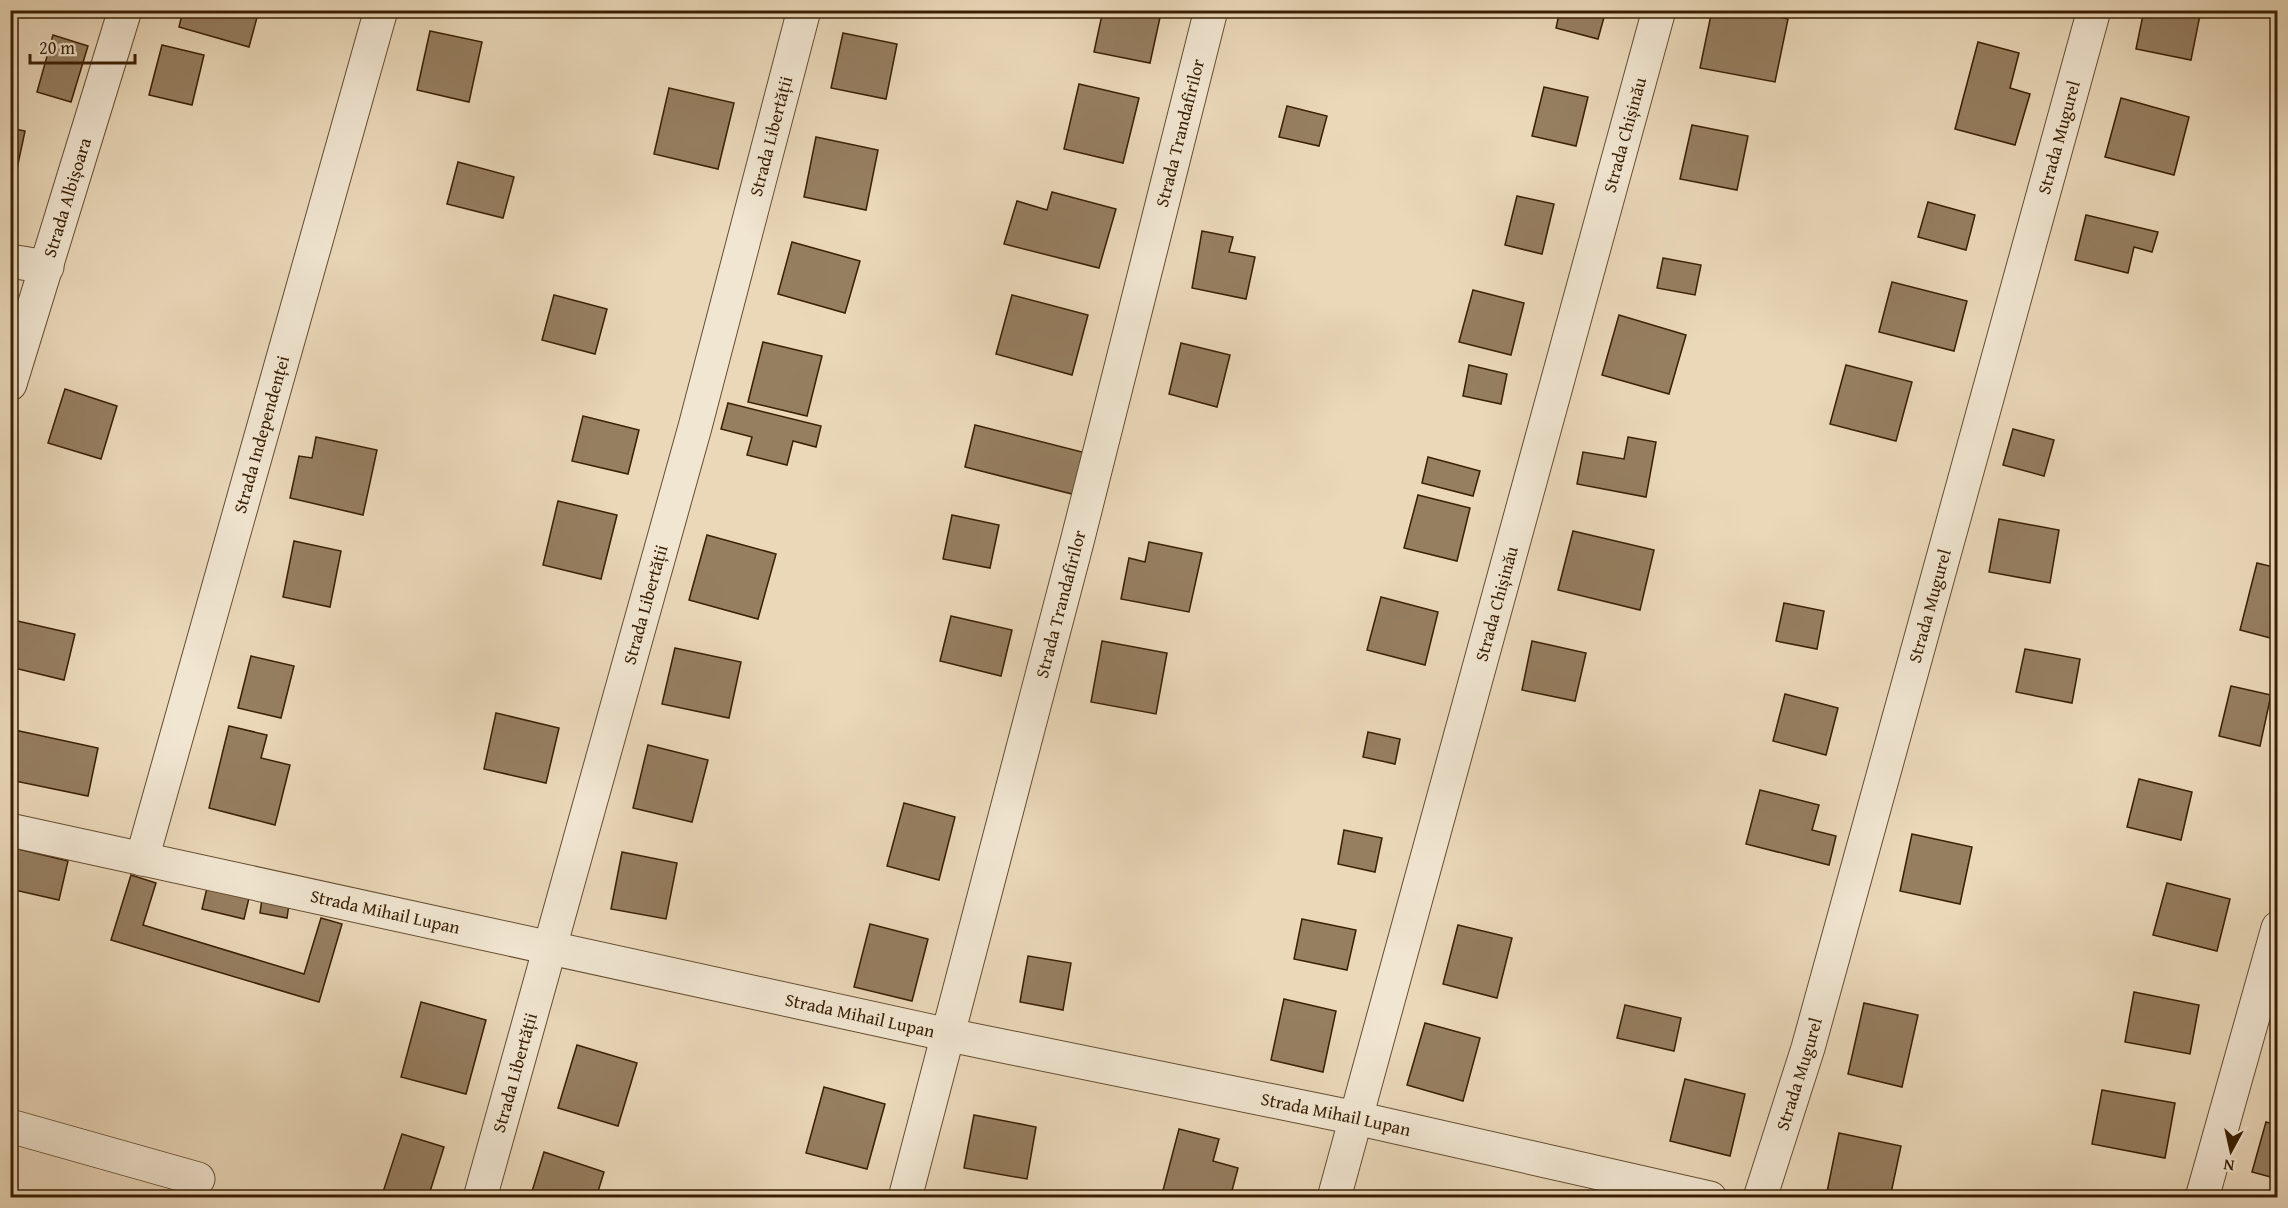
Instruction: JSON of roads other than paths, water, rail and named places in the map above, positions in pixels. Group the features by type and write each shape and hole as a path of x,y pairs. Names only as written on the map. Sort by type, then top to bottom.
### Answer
{"street":[{"name":"Strada Albișoara","path":"10,384 125,10"},
{"name":"Strada Independenței","path":"142,859 381,10"},
{"name":"Strada Libertății","path":"480,1197 696,427 804,10"},
{"name":"Strada Trandafirilor","path":"905,1197 949,1035 1211,10"},
{"name":"Strada Chișinău","path":"1334,1197 1659,10"},
{"name":"Strada Mugurel","path":"1760,1197 1808,1048 2094,10"},
{"path":"10,261 47,267"},
{"name":"Strada Mihail Lupan","path":"10,830 949,1035 1356,1118 1710,1197"},
{"path":"2202,1197 2277,928"},
{"path":"10,1126 198,1179"}]}
